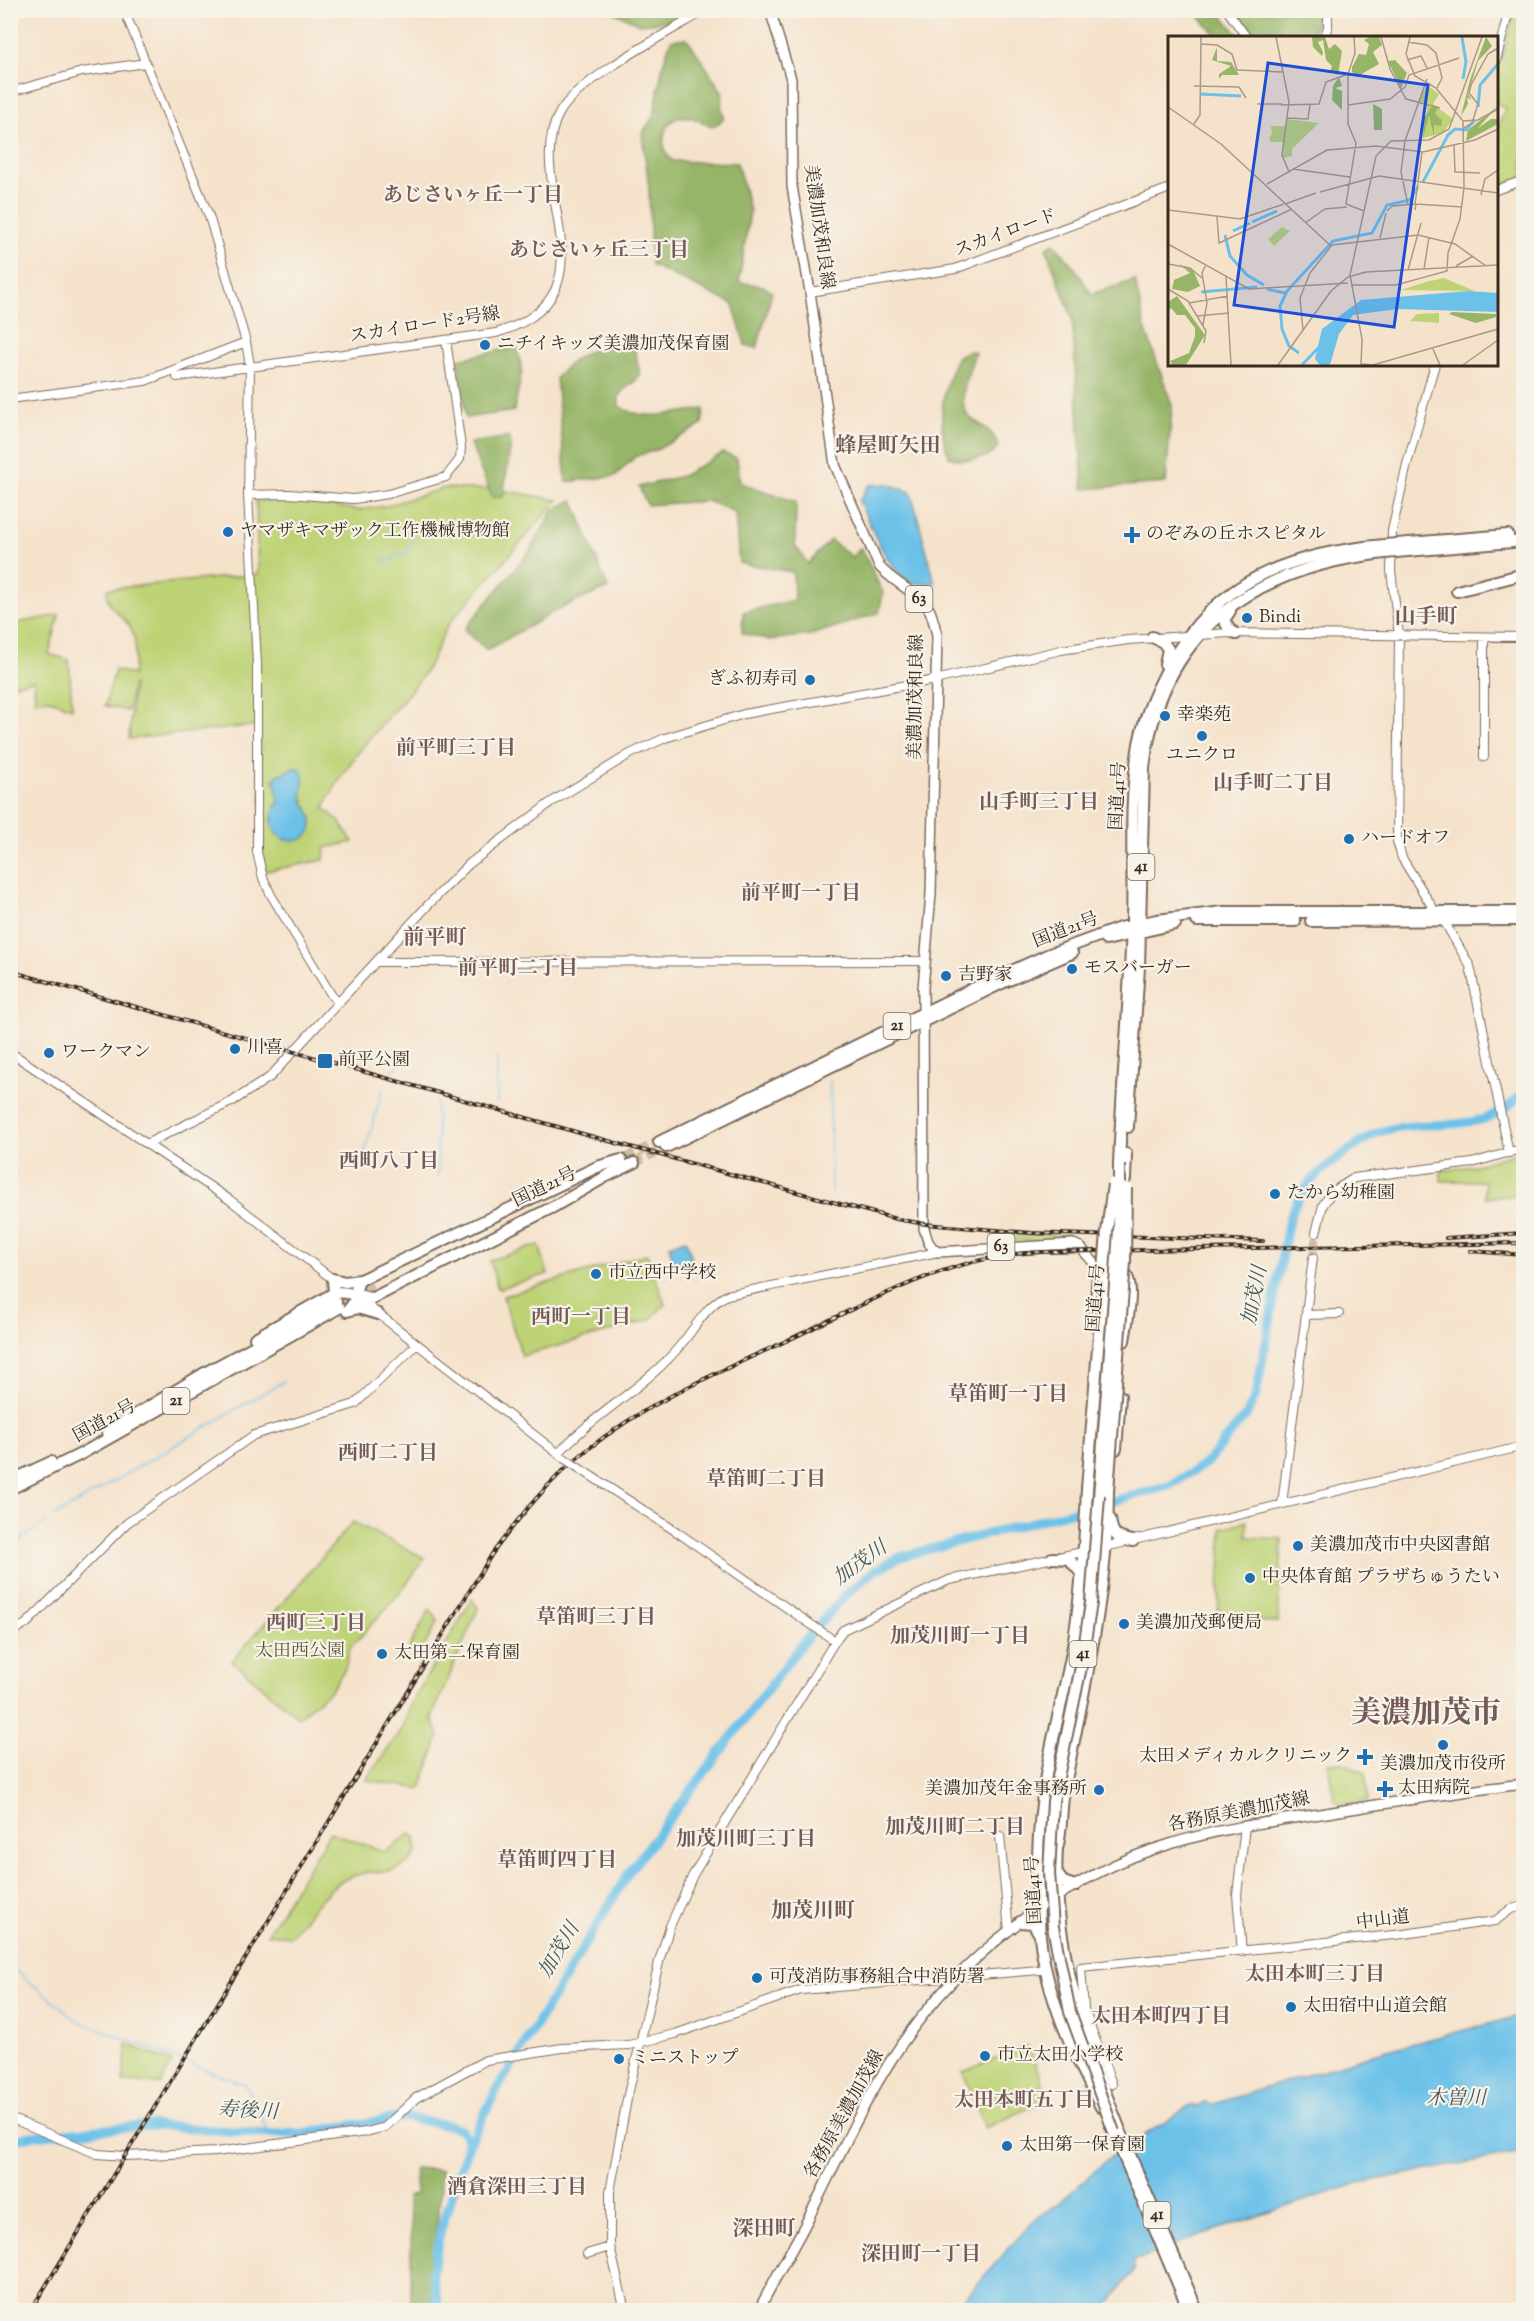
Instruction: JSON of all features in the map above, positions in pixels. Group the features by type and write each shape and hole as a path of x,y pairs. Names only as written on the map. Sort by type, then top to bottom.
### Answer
{"highway":[{"name":"国道41号","path":"1189,2310 1114,2132 1070,2012 1053,1927 1049,1873 1053,1801 1081,1667 1091,1604 1118,1243 1119,1165 1125,1113 1143,782 1148,737 1172,676 1202,634 1228,608 1248,595 1291,572 1315,564 1385,549 1524,534"},
{"name":"国道41号","path":"1397,548 1524,541"},
{"name":"国道41号","path":"1136,928 1137,756 1148,709 1159,684 1189,634 1214,604 1244,584 1284,565 1337,545 1385,549"},
{"path":"1457,591 1524,574"},
{"path":"1236,634 1226,626 1225,616 1248,595"},
{"path":"1152,637 1163,642 1168,649 1168,657 1159,684"},
{"name":"国道21号","path":"663,1144 922,1019 1087,946 1136,928 1223,912 1524,912"},
{"name":"国道21号","path":"1136,928 1198,921 1524,920"},
{"name":"国道41号","path":"1125,1113 1125,1179 1093,1605 1085,1663 1058,1787 1052,1863 1055,1919 1063,1969 1082,2037 1197,2310"},
{"path":"339,1303 355,1302 355,1296 356,1287 369,1287 555,1206 612,1173 627,1160 597,1167 369,1287 355,1296"},
{"path":"1085,1502 1088,1489 1107,1232 1119,1165"},
{"path":"1117,2119 1086,2036 1070,1973 1057,1898 1057,1848 1064,1790 1090,1657 1104,1547 1125,1262 1125,1179"},
{"path":"1084,1551 1094,1545 1107,1502 1113,1492 1130,1289 1127,1276 1122,1269 1095,1264 1098,1273 1082,1574 1062,1707 1043,1793 1038,1847 1039,1908 1042,1965 1049,1978 1073,2049 1114,2132"},
{"path":"339,1303 333,1279 369,1287"},
{"path":"369,1287 378,1314"},
{"path":"339,1303 346,1292 355,1296"},
{"path":"339,1303 378,1314"},
{"name":"国道21号","path":"10,1489 35,1478 147,1417 166,1412 339,1303"},
{"name":"国道21号","path":"10,1481 79,1448 203,1374 339,1303"},
{"path":"1107,1502 1113,1534 1119,1539 1133,1541"},
{"path":"1076,1619 1092,1561 1104,1547"},
{"path":"1052,1558 1069,1559 1082,1574"},
{"path":"1039,1908 1044,1900 1057,1848"},
{"path":"1057,1874 1063,1882 1075,1886"},
{"path":"1042,1965 1057,1898"},
{"path":"1020,1923 1033,1923 1040,1935"}],"main road":[{"name":"美濃加茂和良線","path":"770,10 791,79 792,186 837,471 879,566 888,577 924,603 930,611 937,634 931,894 922,1019 924,1228 930,1247 938,1252"},
{"name":"63","path":"938,1252 1064,1243 1080,1247 1095,1264"},
{"name":"各務原美濃加茂線","path":"759,2310 890,2063 917,2023 959,1977 1039,1908 1075,1886 1164,1845 1245,1826 1524,1784"}],"street":[{"path":"124,10 209,216 246,342 250,366 249,495 257,664 257,852 263,878 271,895 332,996 339,1003"},
{"name":"スカイロード2号線","path":"177,377 446,340 510,328 530,318 547,300 560,273 563,250 550,155 558,115 579,89 706,10"},
{"path":"1227,10 1246,36"},
{"path":"1325,36 1328,27 1328,10"},
{"path":"1498,56 1509,10"},
{"path":"10,92 82,72 146,63"},
{"path":"1498,190 1524,180"},
{"name":"スカイロード","path":"810,292 955,269 1168,189"},
{"path":"249,495 369,497 439,480 452,472 460,459 461,447 446,340"},
{"path":"10,399 145,381 246,342"},
{"path":"1434,366 1407,464 1392,531 1391,571 1399,635 1397,841 1402,858 1436,913 1444,921 1470,966 1509,1153"},
{"path":"148,1143 233,1101 270,1077 441,891 496,842 550,803 630,754 674,734 725,718 935,680 1061,650 1152,637 1189,634 1524,637"},
{"path":"1484,638 1484,757"},
{"path":"377,962 925,961"},
{"path":"10,1052 234,1202 565,1459 677,1532 835,1641"},
{"path":"1316,1233 1323,1205 1332,1192 1354,1178 1472,1163 1524,1148"},
{"path":"558,1454 653,1375 682,1344 709,1306 727,1295 938,1252"},
{"path":"1282,1504 1313,1258"},
{"path":"1306,1315 1339,1314"},
{"path":"10,1633 26,1624 127,1523 173,1490 254,1435 355,1404 416,1345"},
{"path":"625,2310 610,2247 609,2208 613,2171 660,1958 687,1888 843,1630 949,1580 1133,1541 1524,1446"},
{"path":"1242,1952 1237,1895 1245,1826"},
{"path":"1000,1836 1010,1931"},
{"name":"中山道","path":"1112,2084 1084,2010 1081,1966 1242,1952 1483,1923 1498,1920 1506,1911 1524,1906"},
{"path":"10,2118 97,2154 144,2156 216,2152 380,2130 425,2093 480,2062 523,2054 640,2043 675,2034 787,1993 959,1977 1042,1965"},
{"path":"587,2254 610,2247"}],"green space":[{"path":"611,11 671,11 678,20 640,24"},
{"path":"1194,11 1218,11 1239,36 1217,36"},
{"path":"1235,11 1316,11 1317,20 1311,36 1255,36"},
{"path":"1514,11 1523,11 1523,178 1498,187 1498,128 1505,108 1498,104 1498,65"},
{"path":"687,38 723,93 721,105 724,117 712,126 686,116 674,120 669,124 664,136 665,150 673,161 737,163 750,211 739,282 763,286 772,292 757,348 745,345 733,304 651,265 649,188 642,134 654,115 663,64 671,40"},
{"path":"1054,243 1077,271 1091,294 1135,280 1144,325 1172,405 1166,483 1083,489 1072,317 1046,248"},
{"path":"633,342 640,374 634,383 622,391 619,406 628,411 649,415 704,409 702,425 656,450 636,456 615,476 566,482 556,378 581,355 609,345"},
{"path":"517,347 522,370 514,411 466,418 458,359"},
{"path":"969,351 975,352 964,390 964,409 969,416 987,429 998,446 990,455 961,460 949,457 942,418 945,392 952,368 958,356"},
{"path":"509,437 511,442 503,497 492,497 470,443"},
{"path":"723,453 737,458 740,483 796,502 795,546 808,564 830,540 852,557 861,548 883,593 879,613 811,635 769,640 742,633 743,612 794,600 793,572 739,563 735,512 707,501 647,505 639,487 682,476"},
{"path":"444,488 502,490 558,500 451,621 421,678 356,755 334,789 324,808 340,822 353,842 325,848 324,860 266,871 262,851 260,725 129,739 133,684 128,711 105,706 115,670 133,675 135,642 128,624 113,609 107,596 107,589 258,574 256,501 291,499 358,510 386,506"},
{"path":"573,500 608,588 561,608 487,650 464,630 529,552 554,509"},
{"path":"59,615 49,654 69,660 72,708 49,699 35,701 34,680 11,685 11,624"},
{"path":"1523,1151 1523,1196 1485,1197 1485,1181 1441,1181 1441,1171 1477,1165"},
{"path":"993,1233 1070,1235 1071,1240 994,1241"},
{"path":"539,1245 548,1274 498,1289 490,1260"},
{"path":"647,1254 665,1304 650,1320 522,1356 503,1296"},
{"name":"中央体育館 プラザちゅうたい","path":"1247,1521 1247,1537 1282,1539 1278,1622 1220,1620 1218,1617 1222,1528"},
{"name":"太田西公園","path":"353,1522 425,1558 400,1593 350,1648 345,1669 331,1690 298,1717 232,1661"},
{"path":"472,1599 478,1608 432,1717 439,1736 421,1789 366,1780 403,1728 410,1705"},
{"path":"430,1609 438,1621 420,1654 409,1647"},
{"path":"1341,1762 1365,1772 1368,1801 1340,1805 1334,1799 1328,1763"},
{"path":"330,1832 385,1852 410,1834 415,1838 417,1852 401,1867 384,1872 357,1875 338,1884 316,1904 291,1936 267,1934"},
{"path":"127,2044 172,2062 161,2084 123,2082"},
{"path":"1028,2046 1049,2099 985,2128 963,2072"},
{"path":"414,2168 441,2170 432,2275 434,2310 413,2310 411,2303 411,2226 407,2197 416,2194"}],"water":[{"path":"888,484 911,492 935,583 916,583 906,579 889,561 875,535 859,501 869,485"},
{"path":"299,768 302,772 304,779 302,795 312,821 310,832 304,838 295,841 286,840 278,835 273,827 272,815 279,801 274,779"},
{"path":"686,1240 692,1259 674,1264 669,1245"},
{"name":"木曽川","path":"1523,2015 1523,2152 1359,2183 1197,2236 1134,2261 1134,2271 1103,2310 954,2310 1036,2218 1058,2204 1112,2156 1190,2106 1197,2106 1204,2102 1214,2104 1384,2051"}],"waterway":[{"path":"382,559 390,562 396,554 405,557 415,537"},
{"path":"341,1061 345,1048"},
{"path":"497,1055 497,1102"},
{"path":"389,1074 408,1056"},
{"path":"830,1081 831,1192"},
{"path":"363,1158 383,1088"},
{"name":"加茂川","path":"439,2310 432,2272 441,2229 467,2149 495,2093 629,1872 802,1644 847,1593 874,1571 900,1557 1169,1486 1205,1464 1247,1414 1256,1395 1289,1219 1306,1187 1330,1164 1374,1134 1402,1127 1475,1121 1492,1116 1509,1106 1524,1091"},
{"path":"436,1102 438,1176"},
{"path":"55,1516 284,1381"},
{"path":"10,1547 47,1521"},
{"path":"10,1966 78,2021 246,2085 269,2134"},
{"name":"寿後川","path":"10,2141 31,2136 151,2125 269,2134 304,2133 402,2117 452,2126 461,2130 467,2139 467,2147"}],"tunnel":[{"path":"626,1158 659,1142"},
{"path":"634,1163 666,1147"},
{"path":"1313,1258 1316,1233"},
{"path":"336,1302 371,1282"},
{"path":"339,1308 374,1290"}],"railway":[{"path":"10,971 583,1134 896,1219 925,1224 1031,1233 1263,1241"},
{"path":"1446,1238 1524,1233"},
{"path":"31,2310 492,1554 548,1486 573,1461 610,1433 683,1390 879,1296 942,1271 974,1262 1008,1255 1042,1252 1524,1243"},
{"path":"1470,1251 1524,1255"}],"place":[{"name":"ニチイキッズ美濃加茂保育園","path":"485,345"},
{"name":"ヤマザキマザック工作機械博物館","path":"228,532"},
{"name":"のぞみの丘ホスピタル","path":"1132,535"},
{"name":"Bindi","path":"1247,618"},
{"name":"ぎふ初寿司","path":"810,680"},
{"name":"幸楽苑","path":"1165,716"},
{"name":"ユニクロ","path":"1202,736"},
{"name":"ハードオフ","path":"1349,839"},
{"name":"モスバーガー","path":"1072,969"},
{"name":"吉野家","path":"946,976"},
{"name":"川喜","path":"235,1049"},
{"name":"ワークマン","path":"49,1053"},
{"name":"前平公園","path":"325,1061"},
{"name":"たから幼稚園","path":"1275,1194"},
{"name":"市立西中学校","path":"596,1274"},
{"name":"美濃加茂市中央図書館","path":"1298,1546"},
{"name":"中央体育館 プラザちゅうたい","path":"1250,1578"},
{"name":"美濃加茂郵便局","path":"1124,1624"},
{"name":"太田第二保育園","path":"382,1654"},
{"name":"美濃加茂市役所","path":"1443,1745"},
{"name":"太田メディカルクリニック","path":"1365,1757"},
{"name":"太田病院","path":"1385,1789"},
{"name":"美濃加茂年金事務所","path":"1099,1790"},
{"name":"可茂消防事務組合中消防署","path":"757,1978"},
{"name":"太田宿中山道会館","path":"1291,2007"},
{"name":"市立太田小学校","path":"985,2056"},
{"name":"ミニストップ","path":"619,2059"},
{"name":"太田第一保育園","path":"1007,2146"}],"district":[{"name":"あじさいヶ丘一丁目","path":"473,196"},
{"name":"あじさいヶ丘三丁目","path":"599,251"},
{"name":"蜂屋町矢田","path":"888,447"},
{"name":"山手町","path":"1426,618"},
{"name":"前平町三丁目","path":"456,749"},
{"name":"山手町二丁目","path":"1273,784"},
{"name":"山手町三丁目","path":"1039,803"},
{"name":"前平町一丁目","path":"801,894"},
{"name":"前平町","path":"435,939"},
{"name":"前平町二丁目","path":"518,969"},
{"name":"西町八丁目","path":"389,1162"},
{"name":"西町一丁目","path":"581,1318"},
{"name":"草笛町一丁目","path":"1008,1395"},
{"name":"西町二丁目","path":"388,1454"},
{"name":"草笛町二丁目","path":"766,1480"},
{"name":"草笛町三丁目","path":"596,1618"},
{"name":"西町三丁目","path":"316,1624"},
{"name":"加茂川町一丁目","path":"960,1637"},
{"name":"美濃加茂市","path":"1426,1714"},
{"name":"加茂川町二丁目","path":"955,1828"},
{"name":"加茂川町三丁目","path":"746,1840"},
{"name":"草笛町四丁目","path":"557,1861"},
{"name":"加茂川町","path":"813,1912"},
{"name":"太田本町三丁目","path":"1315,1975"},
{"name":"太田本町四丁目","path":"1161,2017"},
{"name":"太田本町五丁目","path":"1024,2101"},
{"name":"酒倉深田三丁目","path":"517,2188"},
{"name":"深田町","path":"764,2230"},
{"name":"深田町一丁目","path":"921,2255"}]}
